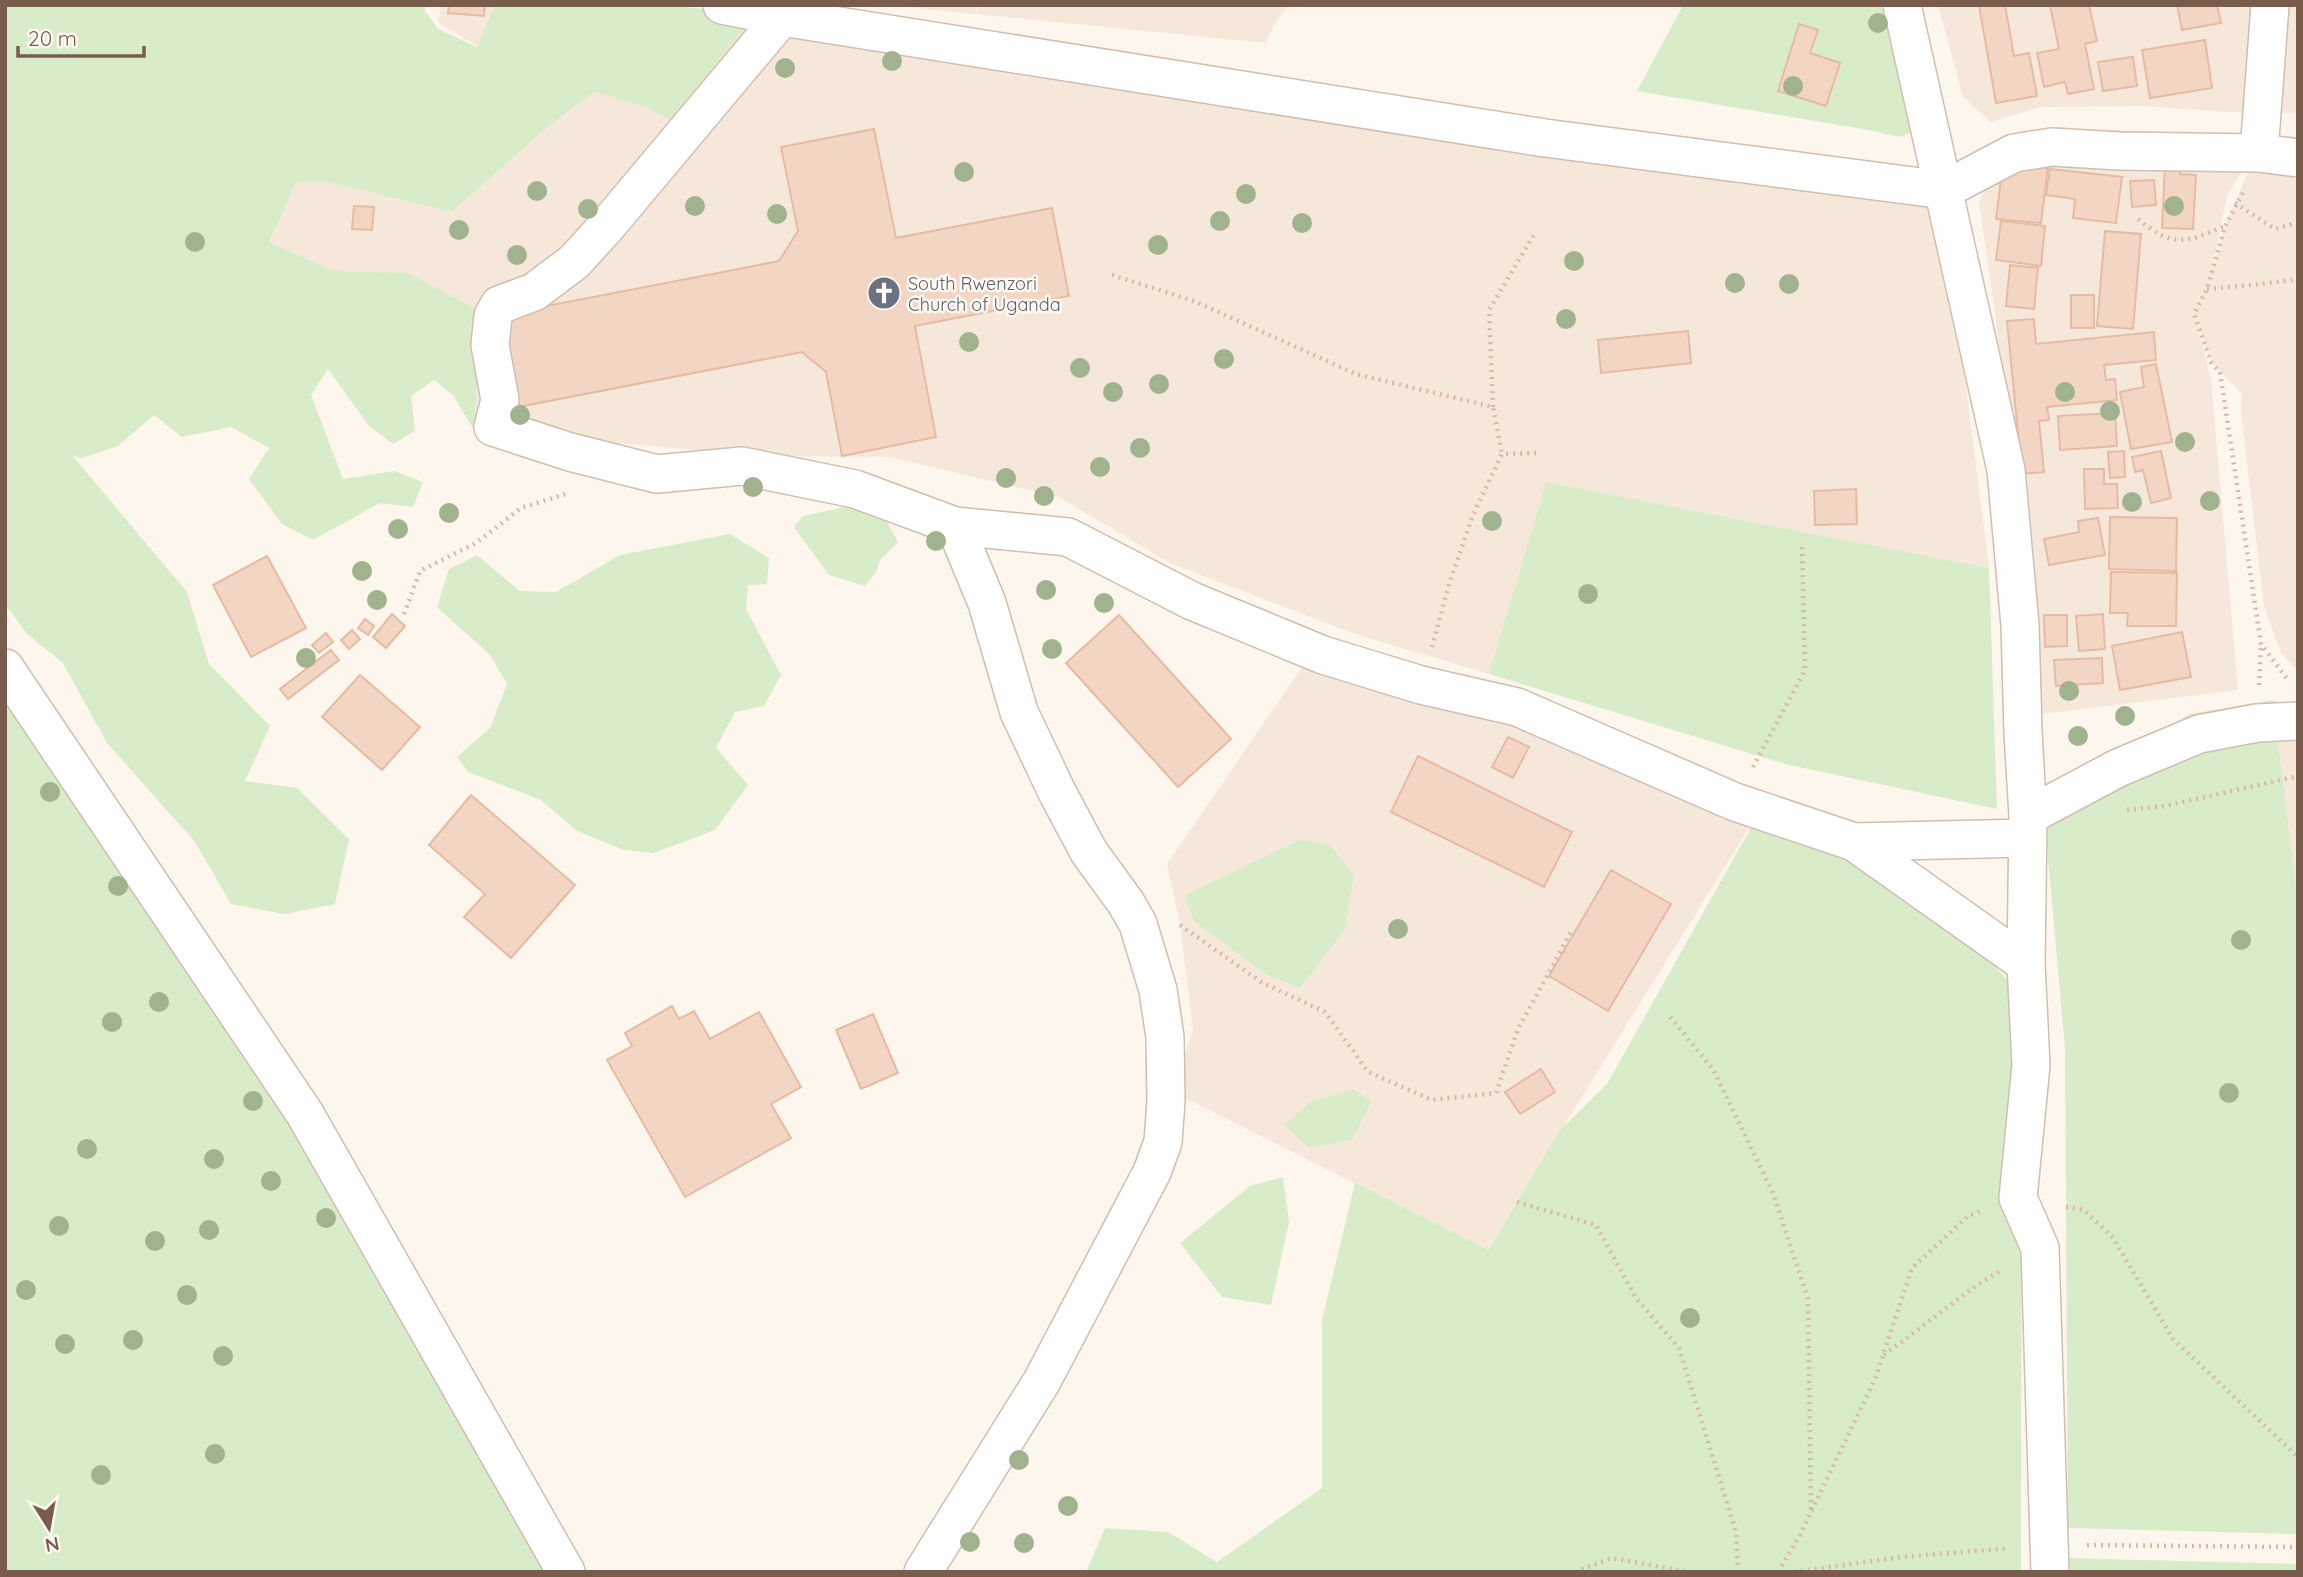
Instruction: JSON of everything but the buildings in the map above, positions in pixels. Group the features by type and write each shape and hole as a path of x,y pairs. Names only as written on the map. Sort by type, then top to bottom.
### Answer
{"street":[{"path":"722,5 782,17 1545,138 1944,190 2014,153 2052,147 2119,151 2197,150 2298,158"},
{"path":"1902,5 2006,470 2020,625 2028,827 2026,964 2031,1065 2018,1198 2040,1248 2050,1572"},
{"path":"2259,153 2270,5"},
{"path":"782,17 574,262 534,292 499,305 493,316 490,345 500,400 493,427 570,452 657,474 742,466 855,489 955,526 1068,537 1192,601 1323,655 1421,685 1517,707 1735,802 1853,842 2026,964"},
{"path":"923,1572 1042,1381 1152,1172 1163,1142 1166,1101 1165,1037 1158,990 1138,924 1089,852 1019,712 987,603 955,526"},
{"path":"5,668 306,1114 566,1572"},
{"path":"1853,842 2028,827 2118,768 2199,734 2257,723 2298,721"}],"path":[{"path":"2259,153 2247,186 2225,226 2207,289 2194,314 2211,362 2220,372 2261,644 2290,683"},
{"path":"2235,204 2275,229 2298,222"},
{"path":"2138,219 2158,236 2172,240 2194,239 2225,226"},
{"path":"1421,685 1450,581 1474,515 1502,453 1493,407 1489,310 1536,231"},
{"path":"1112,275 1194,301 1356,374 1493,407"},
{"path":"2207,289 2298,279"},
{"path":"1502,453 1536,453"},
{"path":"404,614 420,571 476,543 520,508 573,492"},
{"path":"1735,802 1805,670 1802,544"},
{"path":"2123,811 2165,806 2298,776"},
{"path":"1138,924 1180,925 1261,982 1325,1012 1368,1072 1432,1100 1496,1093 1518,1029 1571,932"},
{"path":"1670,1017 1713,1069 1773,1193 1808,1299 1811,1513"},
{"path":"1778,1572 1811,1513 1875,1379 1912,1268 1967,1217 1996,1203 2018,1198 2084,1210 2113,1238 2173,1339 2298,1457"},
{"path":"1517,1202 1596,1225 1636,1298 1679,1349 1736,1532 1738,1572"},
{"path":"1883,1356 1978,1285 2040,1248 2084,1210"},
{"path":"1575,1572 1612,1558 1689,1572"}],"shaded area":[{"path":"441,5 495,5 478,47 438,22"},
{"path":"886,5 976,5 976,12 979,5 1288,5 1266,43"},
{"path":"1938,5 2245,5 2245,11 2247,5 2298,5 2298,113 2229,112 2144,106 2041,107 1991,122 1963,97"},
{"path":"756,14 1030,60 1540,117 1899,174 1928,196 1946,229 1989,568 1546,482 1489,674 1355,634 1170,563 1059,497 890,457 761,456 474,430 482,312 408,273 334,271 269,242 296,183 323,181 452,212 543,131 594,92 645,107 670,120"},
{"path":"2117,130 2298,136 2298,672 2281,653 2264,606 2241,412 2242,394 2211,362 2197,324 2211,380 2238,690 2040,714 1995,313 1979,202 2000,160 2056,140","holes":["2261,143 2225,226 2211,273 2227,195"]},
{"path":"1309,657 1767,799 1487,1250 1173,1092 1193,1029 1180,925 1167,864"},
{"path":"2273,700 2298,707 2298,903"}],"green space":[{"path":"5,5 426,5 425,11 438,29 477,47 495,5 664,5 756,14 670,120 645,107 594,92 543,131 452,212 323,181 296,183 269,242 334,271 408,273 482,312 474,430 453,395 434,380 411,396 415,431 393,444 369,426 328,369 311,395 343,479 395,471 423,482 413,507 380,503 313,540 282,524 249,479 269,448 231,427 182,437 154,415 118,446 82,458 72,455 187,592 209,664 270,726 245,781 297,788 349,839 335,904 285,914 231,904 195,842 107,743 63,663 27,634 5,604"},
{"path":"1683,5 1899,5 1922,128 1900,137 1637,91"},
{"path":"1546,482 1989,568 1997,809 1785,764 1489,674"},
{"path":"844,507 882,513 898,542 880,560 876,572 865,586 829,575 794,527 803,516"},
{"path":"730,534 769,558 767,584 748,585 746,609 781,675 764,706 735,712 716,748 748,785 715,830 654,853 624,850 577,831 541,800 468,772 457,757 490,728 507,684 490,655 437,607 449,569 477,555 520,591 556,592 620,555"},
{"path":"5,678 262,1051 565,1572 5,1572"},
{"path":"2273,700 2298,903 2298,1534 2068,1528 2065,1049 2044,813 2189,714"},
{"path":"1767,799 1955,923 2022,996 2021,1572 1086,1572 1105,1528 1168,1532 1217,1562 1322,1488 1322,1320 1355,1183 1488,1250 1560,1130 1607,1084"},
{"path":"1300,840 1330,845 1354,875 1345,929 1300,988 1267,975 1194,921 1185,895"},
{"path":"1353,1089 1371,1102 1352,1140 1310,1148 1284,1125 1312,1101"},
{"path":"1283,1177 1289,1222 1271,1305 1222,1297 1180,1243 1250,1186"},
{"path":"2066,1558 2298,1564 2298,1572 2066,1572"}],"place":[{"name":"South Rwenzori Church of Uganda","path":"884,293"}]}
